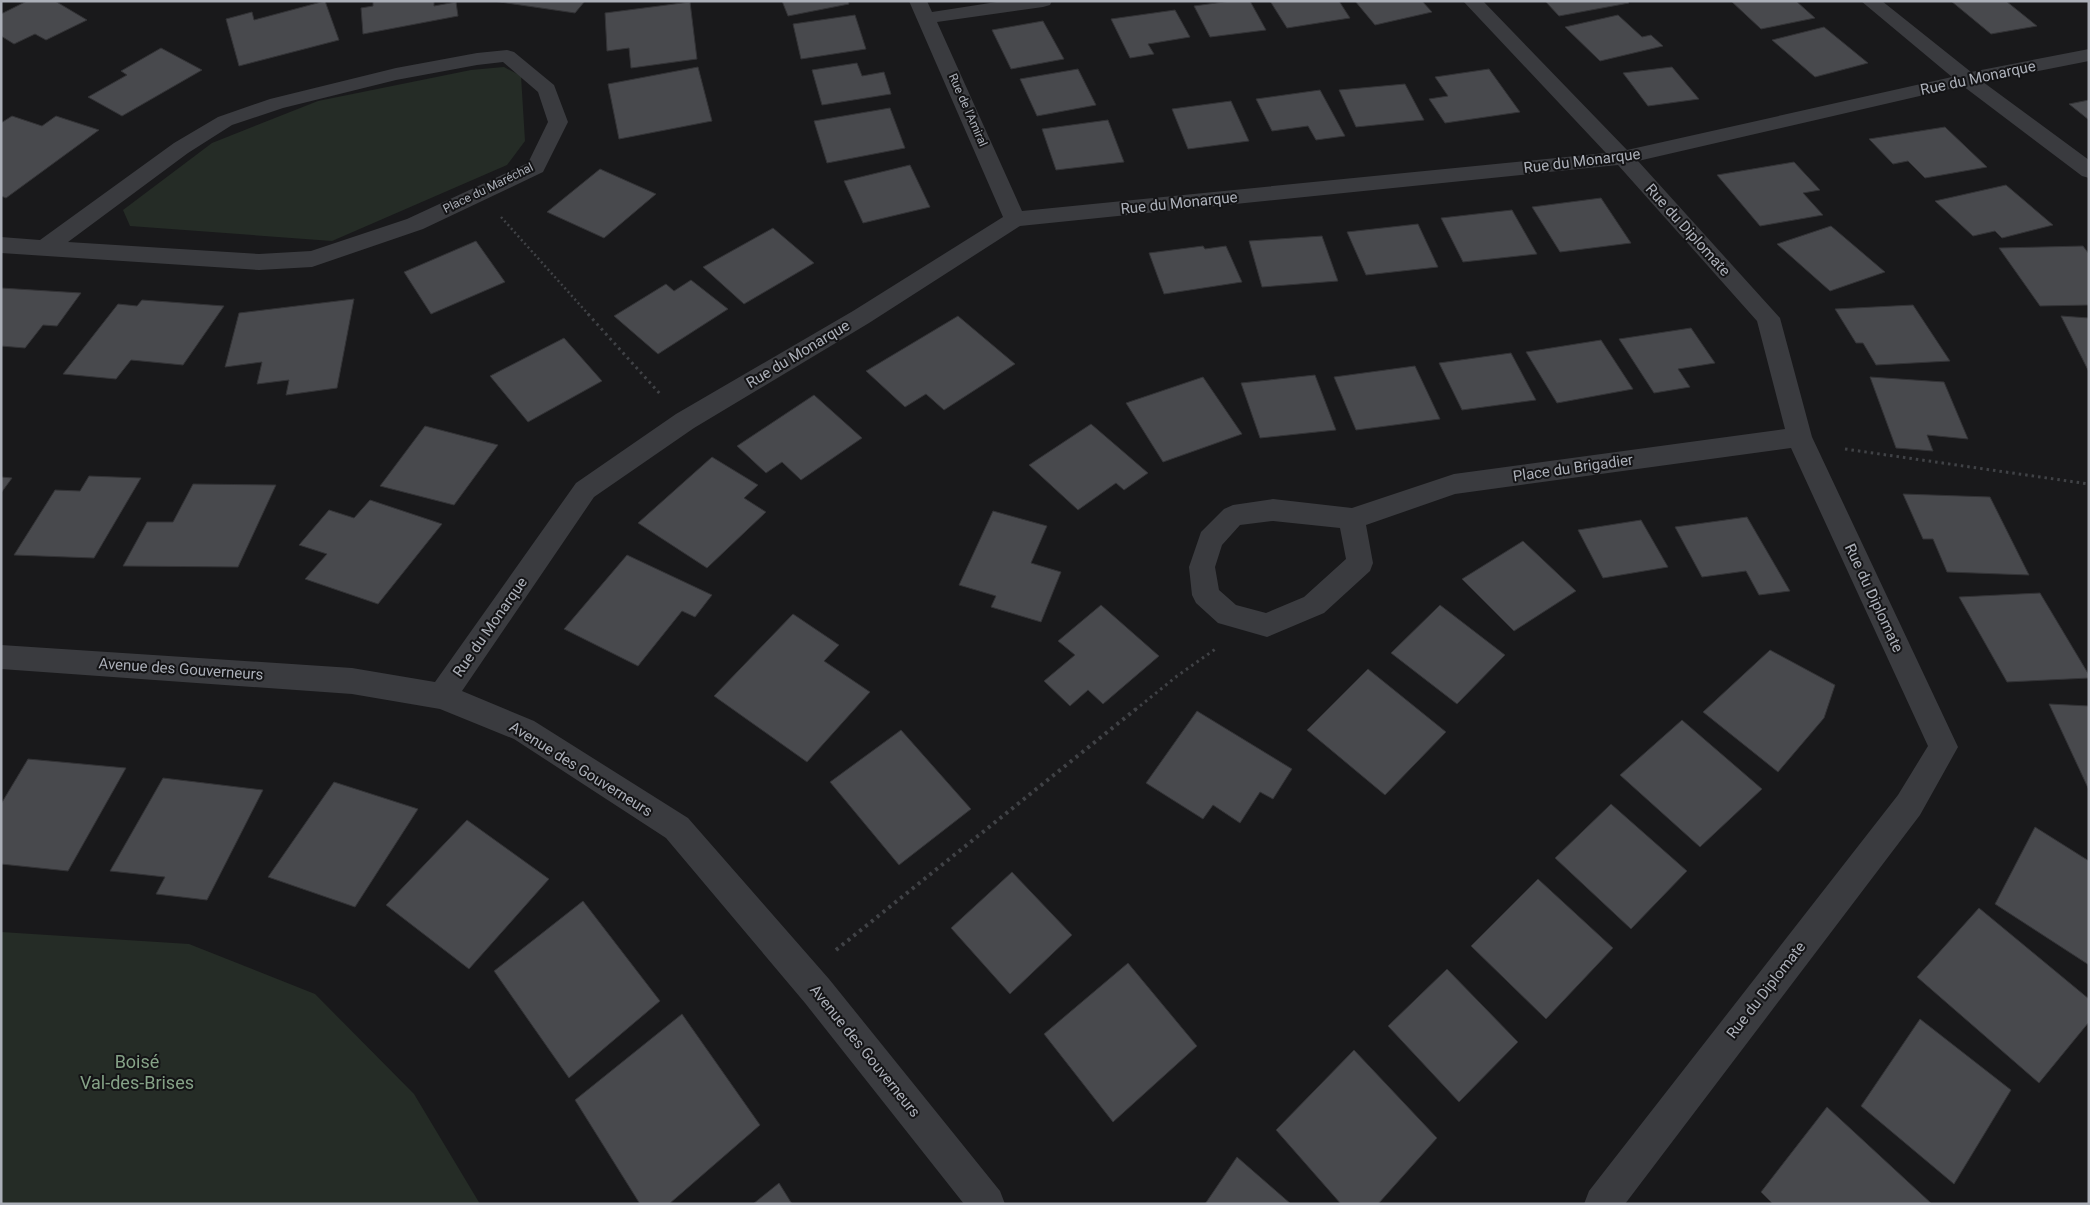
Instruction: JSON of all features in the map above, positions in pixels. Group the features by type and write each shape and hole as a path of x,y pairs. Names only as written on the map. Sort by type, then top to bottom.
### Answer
{"street":[{"path":"923,10 1043,1"},
{"name":"Rue du Diplomate","path":"1472,1 1622,158 1768,318 1799,437 1943,747 1909,805 1602,1204"},
{"path":"1870,1 1967,79 2089,171"},
{"name":"Rue de l'Amiral","path":"923,10 1016,220"},
{"name":"Rue du Monarque","path":"442,696 585,490 685,421 861,317 1016,220 1622,158 1967,79 2089,55"},
{"name":"Place du Maréchal","path":"1,245 259,262 312,259 415,224 536,166 558,122 547,89 507,56 477,59 396,74 277,103 225,121 181,148 46,247"},
{"name":"Place du Brigadier","path":"1352,519 1360,563 1314,605 1267,625 1228,615 1206,595 1202,567 1210,540 1233,516 1273,510 1352,519 1454,484 1799,437"},
{"name":"Avenue des Gouverneurs","path":"1,657 352,681 442,696 524,730 677,828 804,975 987,1204"}],"path":[{"path":"479,193 685,421"},
{"path":"1799,437 1855,451 2089,484"},
{"path":"804,975 1176,676 1220,646 1246,620"}],"green space":[{"path":"504,67 521,76 525,141 507,165 332,241 130,226 123,210 212,143 318,101 471,70"},
{"name":"Boisé Val-des-Brises","path":"1,932 189,944 315,994 414,1094 480,1204 1,1204"}],"building":[{"path":"27,1 55,1 87,20 46,40 35,34 14,44 1,36 1,14"},
{"path":"325,1 339,40 239,66 226,19 252,12 254,20"},
{"path":"373,1 434,1 434,6 456,2 458,16 363,34 361,8 373,6"},
{"path":"493,1 585,1 575,13"},
{"path":"782,1 848,1 849,4 788,16"},
{"path":"1231,1 1250,1 1266,30 1210,37 1194,6"},
{"path":"1270,1 1339,1 1350,18 1287,28"},
{"path":"1355,1 1422,1 1432,12 1375,25"},
{"path":"1545,1 1627,1 1629,3 1559,16"},
{"path":"1731,1 1796,1 1815,18 1761,29"},
{"path":"1951,1 2006,1 2037,26 1991,34"},
{"path":"690,2 697,59 631,68 629,48 607,51 605,13"},
{"path":"1175,10 1190,37 1148,44 1154,54 1130,58 1111,19"},
{"path":"855,15 866,49 801,59 793,24"},
{"path":"1618,15 1642,37 1651,35 1663,46 1600,61 1565,27"},
{"path":"1043,21 1064,59 1011,69 992,30"},
{"path":"1824,27 1868,63 1815,77 1772,40"},
{"path":"161,48 202,70 122,116 88,97 127,75 121,71"},
{"path":"857,63 862,76 884,72 891,94 822,105 812,70"},
{"path":"698,67 712,121 619,139 608,84"},
{"path":"1672,67 1699,99 1648,106 1623,73"},
{"path":"1078,69 1096,105 1037,116 1020,79"},
{"path":"1489,69 1520,112 1445,123 1429,99 1448,96 1435,77"},
{"path":"1405,84 1424,120 1356,127 1339,90"},
{"path":"1320,90 1345,136 1316,140 1308,126 1272,131 1256,99"},
{"path":"2089,100 2089,120 2069,104"},
{"path":"1231,101 1249,141 1188,149 1172,109"},
{"path":"890,108 905,148 827,163 814,121"},
{"path":"12,116 42,126 56,116 99,130 6,198 1,196 1,123"},
{"path":"1108,120 1124,162 1056,170 1042,129"},
{"path":"1945,127 1987,167 1925,178 1908,161 1893,164 1869,139"},
{"path":"1794,162 1820,190 1803,193 1823,215 1760,226 1717,175"},
{"path":"910,165 930,207 863,223 844,181"},
{"path":"600,169 656,194 604,238 547,212"},
{"path":"2006,185 2053,225 2002,238 1995,231 1973,236 1935,201"},
{"path":"1601,198 1631,243 1560,252 1532,207"},
{"path":"1512,210 1537,254 1463,262 1441,218"},
{"path":"1418,224 1438,267 1366,275 1347,232"},
{"path":"1831,226 1885,272 1830,291 1777,244"},
{"path":"773,228 814,263 744,304 703,267"},
{"path":"1322,236 1338,281 1262,287 1249,241"},
{"path":"476,241 505,282 431,314 404,272"},
{"path":"1203,246 1205,249 1226,246 1242,282 1164,294 1149,253"},
{"path":"2083,246 2089,254 2089,305 2040,306 1999,248"},
{"path":"691,280 728,309 658,354 614,316 666,284 674,291"},
{"path":"1,288 81,293 57,326 43,325 25,348 1,346"},
{"path":"354,299 337,388 286,395 289,380 257,384 262,362 225,367 239,313"},
{"path":"142,300 224,306 183,365 131,360 116,379 63,374 118,304 137,306"},
{"path":"1913,305 1950,361 1876,365 1863,343 1856,343 1835,309"},
{"path":"958,316 1015,364 944,410 926,394 905,407 866,371"},
{"path":"2061,316 2089,318 2089,372"},
{"path":"1691,328 1715,363 1678,369 1690,387 1654,393 1619,339"},
{"path":"564,338 602,381 528,422 490,376"},
{"path":"1601,340 1633,389 1557,403 1526,352"},
{"path":"1511,353 1536,400 1462,410 1439,363"},
{"path":"1415,366 1440,419 1356,430 1334,377"},
{"path":"1315,375 1336,430 1260,438 1241,383"},
{"path":"1203,377 1242,434 1163,462 1126,403"},
{"path":"1870,377 1944,382 1968,439 1927,435 1933,451 1896,448"},
{"path":"814,395 862,438 801,480 782,462 766,473 737,446"},
{"path":"1091,424 1148,473 1124,490 1116,483 1078,510 1029,465"},
{"path":"425,426 498,445 454,505 380,486"},
{"path":"712,457 758,485 744,498 766,512 707,568 638,523"},
{"path":"89,476 141,478 94,558 14,555 55,490 80,491"},
{"path":"1,477 12,478 1,493"},
{"path":"193,484 276,485 238,567 123,566 147,522 173,522"},
{"path":"1903,494 1990,497 2029,575 1947,572 1933,539 1923,539"},
{"path":"370,500 442,524 378,604 305,579 327,554 299,545 329,510 354,518"},
{"path":"993,511 1047,526 1031,563 1061,572 1041,622 991,607 996,596 959,585"},
{"path":"1747,517 1790,591 1759,595 1746,571 1702,577 1675,527"},
{"path":"1641,520 1668,567 1603,578 1578,530"},
{"path":"1523,541 1576,591 1514,631 1462,579"},
{"path":"627,555 712,595 695,617 682,611 638,666 564,629"},
{"path":"2040,593 2089,678 2007,682 1959,597"},
{"path":"1101,605 1159,656 1103,704 1088,690 1070,706 1044,681 1075,655 1058,641"},
{"path":"1440,605 1505,655 1457,704 1391,653"},
{"path":"793,614 839,645 824,661 870,692 807,762 714,696"},
{"path":"1770,650 1835,685 1824,718 1778,772 1703,712"},
{"path":"1368,669 1446,732 1385,795 1307,730"},
{"path":"2049,704 2089,706 2089,790"},
{"path":"1197,711 1292,769 1273,799 1260,792 1240,823 1213,805 1203,819 1146,783"},
{"path":"1682,720 1762,789 1700,847 1620,775"},
{"path":"901,730 971,809 899,865 830,782"},
{"path":"28,759 126,768 68,871 1,864 1,804"},
{"path":"163,778 263,790 207,900 156,894 165,877 110,871"},
{"path":"334,782 418,809 355,907 268,877"},
{"path":"1611,804 1687,871 1631,929 1555,858"},
{"path":"467,820 549,879 469,969 386,905"},
{"path":"2035,827 2089,861 2089,965 1995,904"},
{"path":"1012,872 1072,935 1010,994 951,928"},
{"path":"1538,879 1613,948 1546,1019 1471,946"},
{"path":"583,901 660,1001 569,1078 494,971"},
{"path":"1979,908 2089,999 2089,1022 2039,1083 1917,977"},
{"path":"1128,963 1197,1046 1113,1122 1044,1034"},
{"path":"1447,969 1518,1042 1459,1102 1388,1026"},
{"path":"682,1014 760,1125 669,1204 640,1204 575,1100"},
{"path":"1920,1019 2011,1090 1954,1184 1861,1106"},
{"path":"1354,1050 1437,1138 1378,1204 1341,1204 1276,1130"},
{"path":"1827,1107 1932,1204 1773,1204 1761,1192"},
{"path":"1237,1157 1291,1204 1205,1204"},
{"path":"779,1183 792,1204 753,1204"}]}
